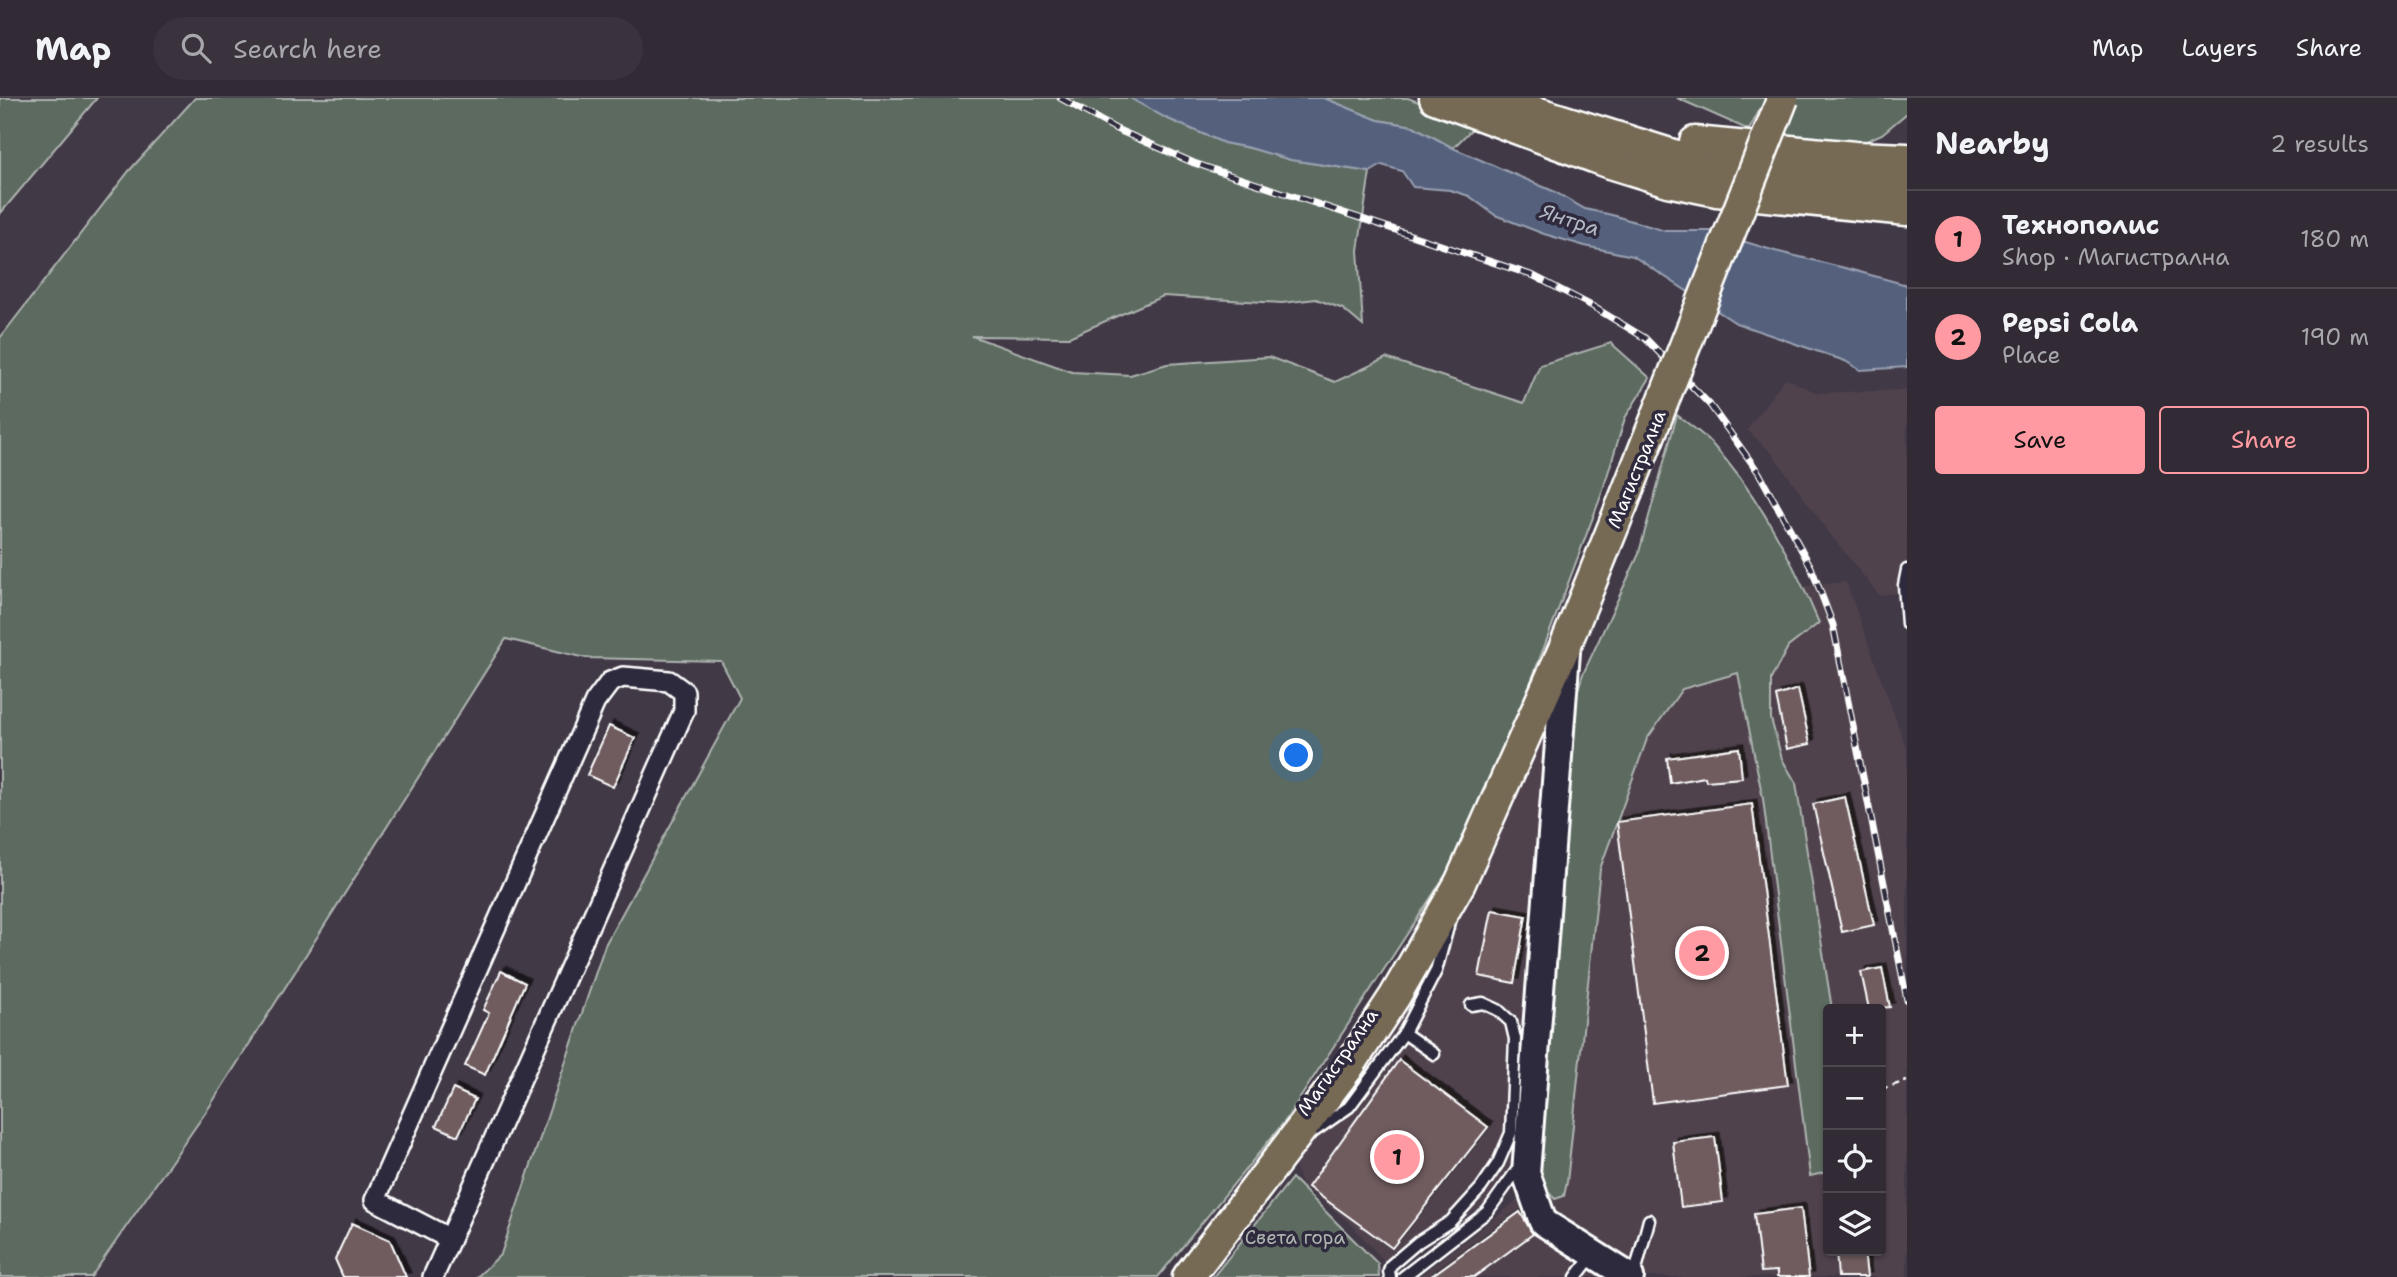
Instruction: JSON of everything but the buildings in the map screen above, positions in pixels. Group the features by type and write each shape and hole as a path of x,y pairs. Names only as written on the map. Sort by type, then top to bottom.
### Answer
{"main road":[{"path":"1435,98 1668,181 1717,191 1902,210"},
{"path":"1491,98 1601,134 1674,155 1730,167 1907,183"},
{"name":"Магистрална","path":"1188,1277 1347,1069 1388,1006 1460,883 1566,644 1783,98"},
{"path":"1601,134 1855,157 1907,159"},
{"path":"1855,157 1889,149 1907,138"},
{"name":"Магистрална","path":"1176,1277 1339,1063 1388,991 1453,879 1482,836"}],"street":[{"path":"1566,644 1526,1173 1543,1222 1632,1277"},
{"path":"433,1277 450,1239 684,711 684,692 669,681 623,677 610,682 595,702 375,1200 450,1239"}],"lane":[{"path":"1907,570 1903,585 1907,624"},
{"path":"1284,1153 1349,1107 1404,1033 1436,971 1460,883"},
{"path":"1390,1277 1391,1265 1451,1221 1481,1188 1498,1163 1511,1133 1515,1038 1511,1022 1498,1010 1483,1003 1471,1005"},
{"path":"1404,1033 1434,1054"},
{"path":"1403,1277 1487,1212 1527,1157"},
{"path":"1632,1277 1649,1220"},
{"path":"1576,1277 1594,1254"}],"path":[{"path":"1886,1087 1907,1081"}],"shaded area":[{"path":"1785,378 1817,393 1907,390 1907,592 1879,595 1830,534 1772,453 1747,430"},
{"path":"1846,582 1907,750 1907,1277 1418,1277 1540,1183 1582,961 1624,683 1738,593"},
{"path":"1539,737 1545,745 1544,777 1508,1190 1387,1264 1349,1222 1301,1183 1295,1165 1336,1099 1396,1012 1497,838 1524,756"}],"green space":[{"path":"0,98 97,98 0,214"},
{"path":"195,98 1130,98 1166,118 1224,143 1291,160 1370,172 1358,250 1363,326 1343,309 1316,299 1282,303 1163,296 1069,337 972,336 1072,372 1130,375 1167,364 1269,357 1335,382 1386,358 1524,403 1540,365 1611,343 1650,378 1625,418 1601,496 1475,830 1285,1121 1158,1277 477,1277 501,1254 605,945 740,698 721,661 586,658 506,639 210,1106 91,1277 0,1277 0,338 129,171"},
{"path":"1324,98 1408,98 1477,124 1453,148 1413,126 1378,120"},
{"path":"1677,98 1766,98 1749,130"},
{"path":"1797,98 1907,98 1907,113 1882,134 1853,147 1778,139"},
{"path":"1677,415 1707,439 1744,483 1785,551 1819,623 1788,647 1771,679 1771,719 1782,759 1796,783 1831,1004 1823,1004 1823,1173 1810,1176 1763,799 1738,673 1682,689 1647,739 1600,869 1567,1182 1564,1196 1555,1199 1540,1183 1537,1157 1564,733 1583,674 1638,556"},
{"name":"Света гора","path":"1292,1178 1378,1264 1379,1277 1213,1277"}],"water":[{"name":"Янтра","path":"1130,98 1324,98 1378,120 1413,126 1453,148 1553,191 1585,209 1665,231 1710,231 1775,251 1907,285 1907,367 1860,370 1845,361 1736,323 1633,256 1544,234 1495,215 1469,196 1450,190 1413,187 1402,171 1382,165 1370,172 1291,160 1224,143 1166,118"}],"railway":[{"path":"1060,98 1116,129 1194,163 1534,276 1645,338 1710,405 1759,473 1811,567 1833,625 1907,1000"}],"place":[{"name":"Pepsi Cola","path":"1702,953"},
{"name":"Технополис","path":"1397,1157"}]}
